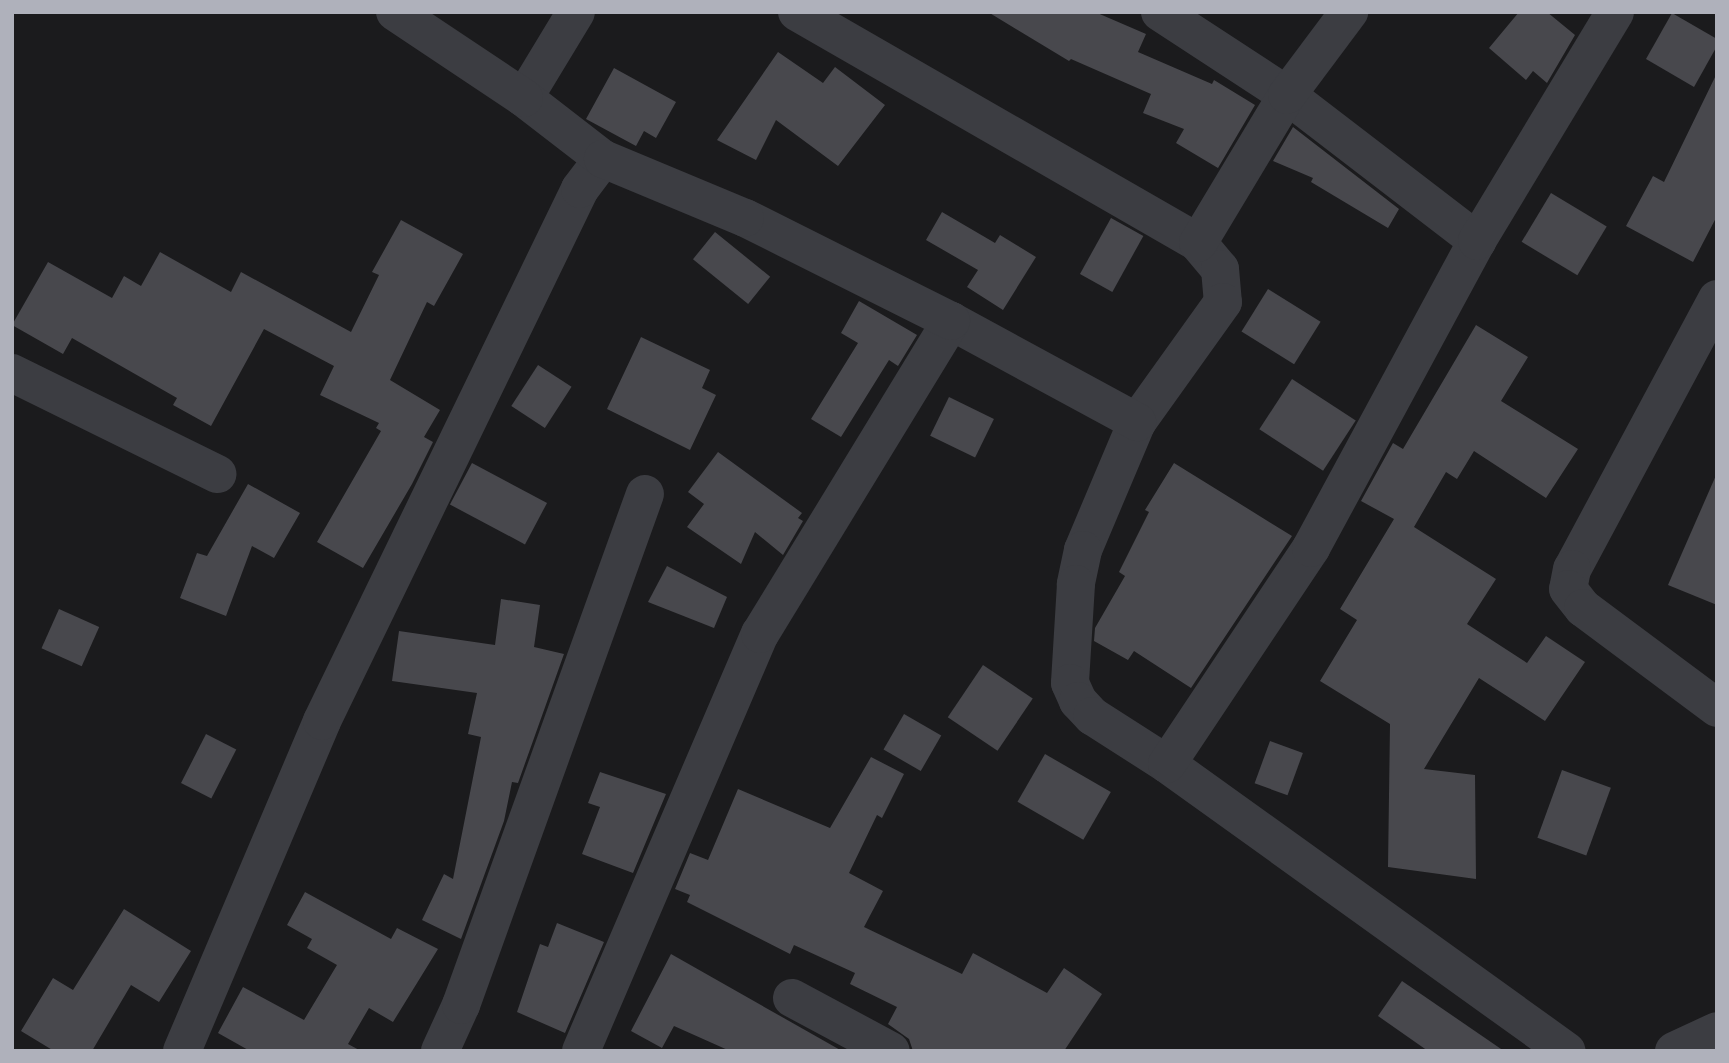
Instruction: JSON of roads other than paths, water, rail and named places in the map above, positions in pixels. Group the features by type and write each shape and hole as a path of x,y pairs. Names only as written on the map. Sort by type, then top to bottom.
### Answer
{"street":[{"path":"395,12 524,98 603,159 745,218 951,321 1137,422"},
{"path":"524,98 576,12"},
{"path":"797,12 1198,243 1220,270 1223,302 1137,422 1083,550 1076,584 1070,683 1078,701 1092,716 1167,764 1567,1051"},
{"path":"1160,12 1287,95 1477,241"},
{"path":"1198,243 1287,95 1349,12"},
{"path":"1167,764 1311,548 1477,241 1615,12"},
{"path":"182,1051 322,721 580,189 603,159"},
{"path":"1714,308 1572,569 1568,589 1583,608 1717,708"},
{"path":"581,1051 760,635 951,321"},
{"path":"12,373 217,474"},
{"path":"440,1051 461,1005 645,494"},
{"path":"792,998 891,1051"},
{"path":"1674,1051 1717,1031"}]}
